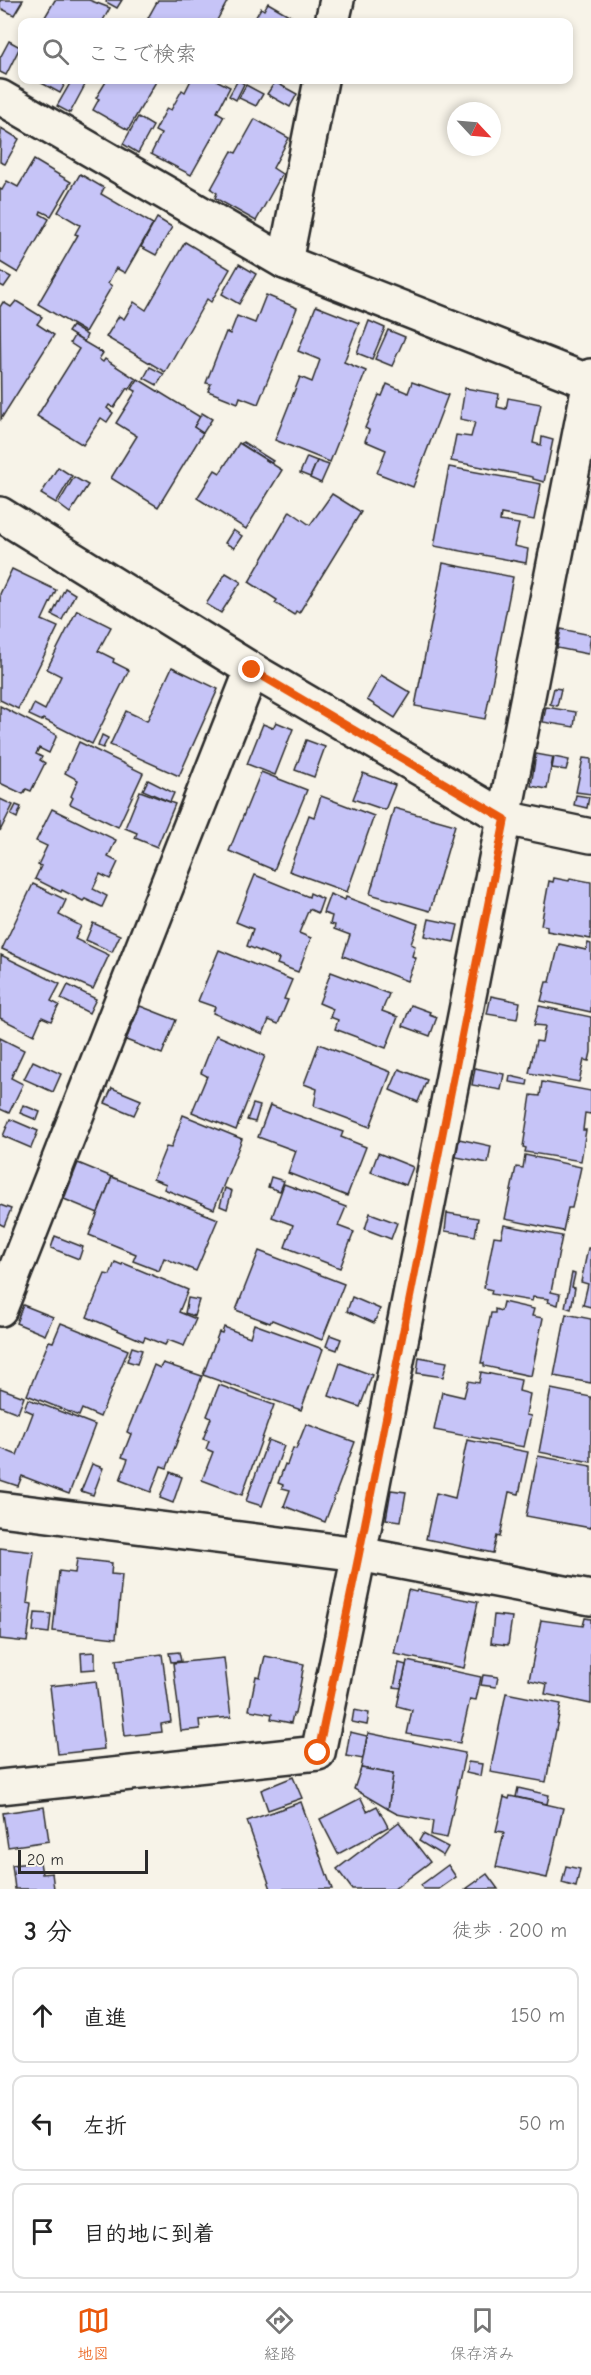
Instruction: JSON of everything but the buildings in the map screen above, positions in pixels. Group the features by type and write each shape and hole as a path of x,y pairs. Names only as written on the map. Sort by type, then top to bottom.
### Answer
{"street":[{"path":"333,18 337,0"},
{"path":"285,262 320,84"},
{"path":"0,97 285,262 590,379 505,819 318,1753 0,1787"},
{"path":"1,518 252,670 505,819 591,836"},
{"path":"0,1309 252,670"},
{"path":"0,1509 359,1554 591,1598"}],"route":[{"path":"252,670 505,819 318,1753"}]}
